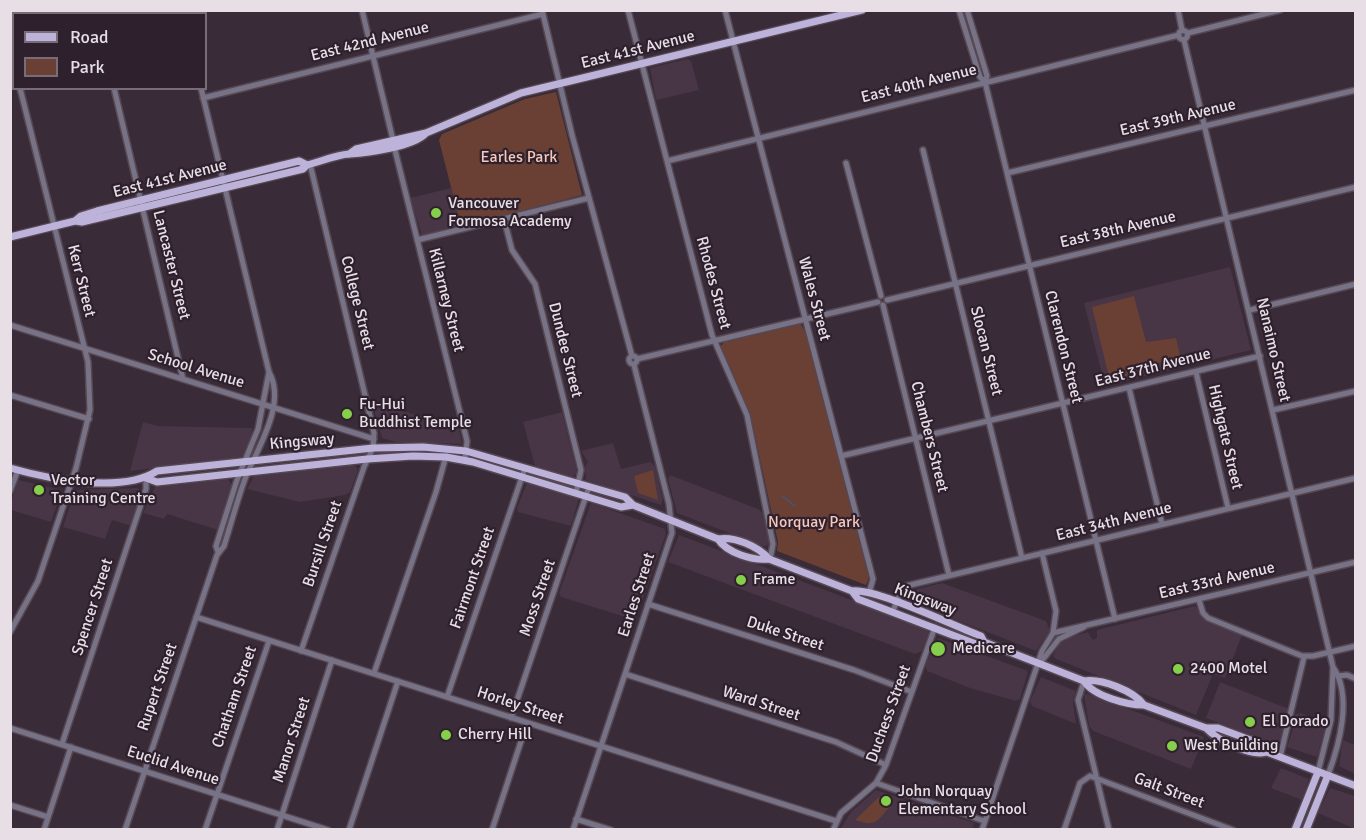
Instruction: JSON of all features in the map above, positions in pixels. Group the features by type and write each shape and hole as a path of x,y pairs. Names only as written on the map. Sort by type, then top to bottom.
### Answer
{"main road":[{"name":"East 41st Avenue","path":"10,237 75,221 82,222 143,209 303,169 308,165 349,154 357,155 393,143 422,138 426,133 521,93 862,10"},
{"name":"East 41st Avenue","path":"75,221 81,216 299,161 308,165"},
{"name":"Kingsway","path":"14,469 72,481 111,482 146,478 157,471 373,448 447,448 466,451 625,497 633,505 718,539 728,537 762,551 769,559 852,591 861,590 869,593 935,627 976,644 984,642 1084,681 1094,680 1139,698 1144,705 1206,728 1218,728 1264,745 1267,752 1356,786"},
{"name":"Kingsway","path":"146,478 157,482 413,456 465,460 621,507 633,505"},
{"name":"Kingsway","path":"852,591 858,599 895,607 981,636 984,642"},
{"name":"Nanaimo Street","path":"1295,830 1318,772"},
{"name":"Nanaimo Street","path":"1306,830 1328,775"}],"street":[{"path":"181,12 190,10"},
{"name":"Killarney Street","path":"362,10 465,432 465,460"},
{"name":"Rhodes Street","path":"628,10 714,341 750,426 773,544 769,559"},
{"name":"Wales Street","path":"725,10 873,579 869,593"},
{"name":"Clarendon Street","path":"959,10 980,77 984,82 1115,619"},
{"name":"Clarendon Street","path":"967,10 987,76 984,82"},
{"name":"Nanaimo Street","path":"1178,10 1330,652 1338,676 1341,692 1341,723 1328,775"},
{"name":"East 40th Avenue","path":"667,161 1280,10"},
{"name":"East 42nd Avenue","path":"203,98 543,12"},
{"name":"Earles Street","path":"543,12 589,198 635,360 672,533 573,830"},
{"name":"Kerr Street","path":"10,632 13,618 38,581 72,481 89,419 90,380 20,90"},
{"name":"Lancaster Street","path":"114,90 183,379"},
{"name":"Rupert Street","path":"124,830 218,552 224,546 272,409 274,381 269,372 201,90"},
{"name":"East 39th Avenue","path":"1007,173 1356,90"},
{"name":"Slocan Street","path":"923,150 1022,558"},
{"name":"Chambers Street","path":"846,163 949,575"},
{"name":"College Street","path":"308,165 374,431 373,448"},
{"name":"East 38th Avenue","path":"635,360 1356,187"},
{"path":"417,240 589,198"},
{"name":"Dundee Street","path":"504,219 512,250 535,284 579,462 576,493"},
{"path":"1250,310 1356,284"},
{"name":"School Avenue","path":"10,325 272,409 374,439"},
{"name":"East 37th Avenue","path":"841,456 1260,356"},
{"name":"Rupert Street","path":"218,552 216,546 264,405 269,372"},
{"name":"Highgate Street","path":"1196,372 1228,508"},
{"path":"1129,388 1162,524"},
{"path":"1273,410 1356,391"},
{"path":"10,395 89,419"},
{"name":"Bursill Street","path":"301,651 367,459 373,448"},
{"path":"374,673 446,458 447,448"},
{"name":"Fairmont Street","path":"447,697 525,468"},
{"path":"10,491 14,469"},
{"name":"Spencer Street","path":"62,744 147,489 146,478"},
{"name":"East 34th Avenue","path":"895,607 906,586 1356,478"},
{"name":"Moss Street","path":"511,718 589,487"},
{"path":"982,830 1039,664 1041,651 1053,633 1056,612 1042,553"},
{"name":"East 33rd Avenue","path":"1039,664 1059,639 1084,627 1356,562"},
{"path":"1199,600 1203,613 1208,618 1304,657 1356,646"},
{"name":"Duke Street","path":"648,604 854,670 912,692"},
{"name":"Horley Street","path":"196,617 836,821"},
{"name":"East 33rd Avenue","path":"1053,633 1077,626 1084,627"},
{"name":"Duchess Street","path":"833,830 836,821 876,783 886,765 935,627"},
{"name":"Chatham Street","path":"205,830 268,641"},
{"path":"1280,757 1304,657"},
{"name":"Manor Street","path":"277,830 332,660"},
{"name":"Nanaimo Street","path":"1318,772 1331,720 1334,668"},
{"name":"Ward Street","path":"625,674 836,742 886,765"},
{"path":"1338,676 1347,675 1356,679"},
{"path":"349,830 398,681"},
{"path":"1084,681 1078,700 1110,830"},
{"path":"492,830 527,723"},
{"name":"Euclid Avenue","path":"10,728 328,830"},
{"path":"44,830 71,747"},
{"path":"1064,830 1080,783 1090,777 1096,778"},
{"name":"Galt Street","path":"1096,778 1233,830"},
{"path":"876,783 984,821"},
{"path":"10,805 48,817"},
{"path":"576,819 611,830"}],"shaded area":[{"path":"687,59 691,61 699,90 656,100 650,68"},
{"name":"Vancouver Formosa Academy","path":"451,188 461,227 422,235 410,198"},
{"path":"1230,267 1251,350 1105,386 1084,303"},
{"path":"377,404 416,415 454,420 458,424 462,444 396,442 382,438 374,410"},
{"path":"562,412 577,472 573,477 535,466 523,422"},
{"path":"143,422 158,426 252,428 252,433 243,457 130,471"},
{"path":"613,443 621,469 650,462 655,466 663,500 661,505 586,480 585,466 588,462 581,451"},
{"path":"354,464 358,470 350,492 345,495 300,502 247,489 254,476"},
{"path":"670,475 758,509 763,513 770,545 763,546 677,513 668,479"},
{"path":"228,479 232,485 218,530 167,514 164,519 143,513 155,487"},
{"path":"18,480 62,490 51,522 11,510 11,502"},
{"path":"527,483 579,498 571,526 518,512 517,508"},
{"path":"138,488 142,493 132,526 112,520 105,539 63,527 75,490"},
{"path":"591,503 665,529 666,534 635,620 561,597 559,593"},
{"path":"679,535 926,628 929,633 922,651 915,654 668,562"},
{"path":"942,583 1046,621 1050,631 1036,651 905,600 909,591"},
{"path":"1195,606 1205,619 1242,635 1225,678 1213,674 1196,715 1053,656 1059,643 1070,637 1088,632 1093,640 1097,638 1097,630"},
{"path":"938,638 1028,671 1020,699 1016,701 970,688 927,671 925,666"},
{"path":"1041,677 1076,691 1073,702 1076,724 1032,706 1030,701"},
{"path":"1220,682 1289,709 1281,746 1206,718"},
{"path":"1084,694 1204,737 1191,769 1093,731 1089,726"},
{"path":"1301,713 1326,724 1317,757 1287,747 1295,722 1295,714"},
{"path":"1343,740 1355,745 1355,774 1339,766"},
{"path":"1281,768 1309,779 1302,800 1271,788"},
{"path":"1330,788 1355,796 1355,829 1318,813"},
{"name":"John Norquay Elementary School","path":"876,790 974,823 972,830 840,830 851,812"}],"green space":[{"name":"Earles Park","path":"556,92 582,195 461,227 439,140 442,134 525,99"},
{"path":"1134,296 1146,342 1176,338 1182,363 1164,367 1162,362 1151,364 1152,371 1110,381 1092,307"},
{"name":"Norquay Park","path":"800,323 806,333 869,578 866,585 777,551 778,542 752,422 720,347 724,342"},
{"path":"653,470 658,500 638,493 634,476"},
{"path":"879,797 885,798 890,806 876,822 867,823 855,820"}],"waterway":[{"path":"782,496 795,506"}],"place":[{"name":"Vancouver Formosa Academy","path":"436,213"},
{"name":"Fu-Hui Buddhist Temple","path":"347,414"},
{"name":"Vector Training Centre","path":"39,490"},
{"name":"Frame","path":"741,580"},
{"name":"Medicare","path":"938,649"},
{"name":"2400 Motel","path":"1178,669"},
{"name":"El Dorado","path":"1250,722"},
{"name":"Cherry Hill","path":"446,735"},
{"name":"West Building","path":"1172,746"},
{"name":"John Norquay Elementary School","path":"886,801"}]}
